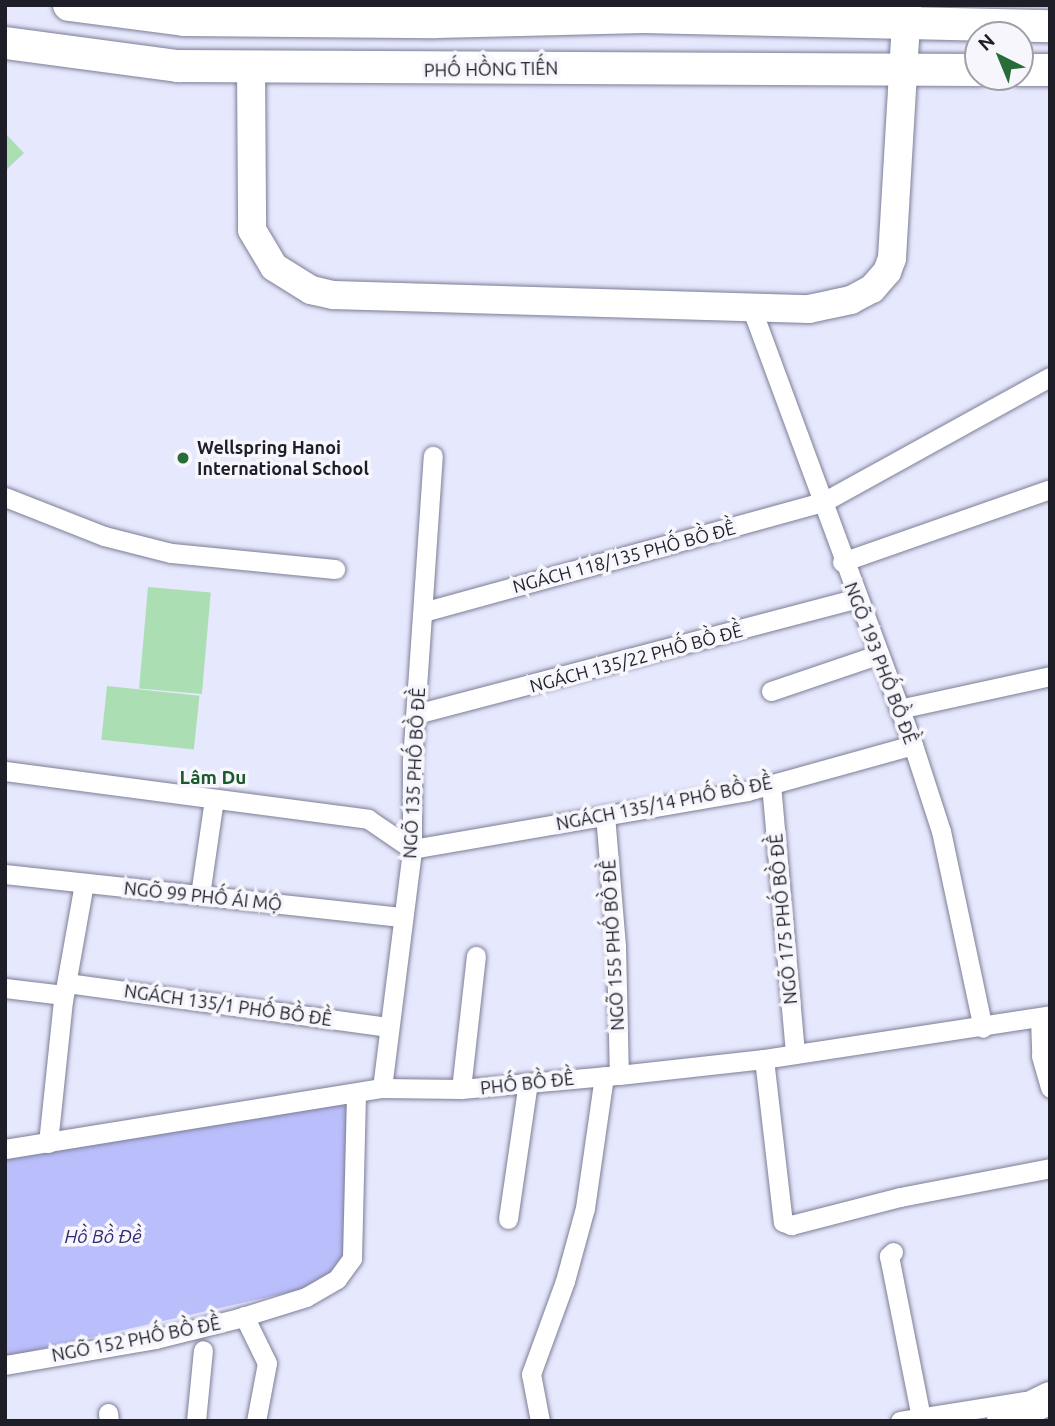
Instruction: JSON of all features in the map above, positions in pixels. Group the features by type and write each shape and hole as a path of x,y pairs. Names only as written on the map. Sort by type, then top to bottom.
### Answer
{"main road":[{"path":"69,5 184,20 256,13 906,13 1050,26"},
{"name":"PHỐ HỒNG TIẾN","path":"5,43 178,66 964,70"},
{"path":"1003,1421 1050,1397"}],"street":[{"path":"251,66 252,230 274,267 311,290 333,295 751,307 830,306 872,289 887,272 896,241 906,13"},
{"name":"NGÕ 193 PHỐ BỒ ĐỀ","path":"751,307 824,501 855,599 913,745 941,831 983,1028"},
{"name":"NGÁCH 118/135 PHỐ BỒ ĐỀ","path":"423,612 824,501 1050,377"},
{"name":"NGÕ 135 PHỐ BỒ ĐỀ","path":"382,1088 401,917 412,849 415,714 433,456"},
{"path":"842,562 1050,489"},
{"path":"5,497 104,536 171,553 335,569"},
{"name":"NGÁCH 135/22 PHỐ BỒ ĐỀ","path":"415,714 855,599"},
{"path":"771,691 877,655"},
{"path":"899,709 1050,676"},
{"name":"NGÁCH 135/14 PHỐ BỒ ĐỀ","path":"412,849 771,784 913,745"},
{"path":"5,771 368,820 412,849"},
{"name":"NGÕ 175 PHỐ BỒ ĐỀ","path":"771,784 795,1054"},
{"path":"200,895 214,799"},
{"name":"NGÕ 155 PHỐ BỒ ĐỀ","path":"540,1421 531,1374 565,1281 585,1208 612,1075 606,815"},
{"name":"NGÕ 99 PHỐ ÁI MỘ","path":"5,874 401,917"},
{"path":"48,1143 66,989 84,883"},
{"path":"461,1089 476,956"},
{"name":"NGÁCH 135/1 PHỐ BỒ ĐỀ","path":"5,988 66,989 389,1027"},
{"path":"1045,1017 1041,1056 1050,1088"},
{"name":"PHỐ BỒ ĐỀ","path":"5,1149 382,1088 461,1089 764,1059 1045,1017"},
{"path":"764,1059 783,1222 791,1225 900,1197 1050,1168"},
{"path":"508,1219 528,1082"},
{"name":"NGÕ 152 PHỐ BỒ ĐỀ","path":"5,1365 155,1339 244,1316 306,1297 337,1279 352,1258 356,1093"},
{"path":"893,1252 889,1256 921,1418"},
{"path":"244,1316 267,1363 256,1421"},
{"path":"196,1421 203,1350"},
{"path":"900,1421 1050,1397"}],"green space":[{"path":"5,133 24,153 5,171"},
{"path":"148,587 211,592 202,694 139,689"},
{"path":"107,686 199,696 194,749 101,740"}],"water":[{"name":"Hồ Bồ Đề","path":"355,1104 353,1241 321,1285 5,1357 5,1158 245,1114"}],"place":[{"name":"Wellspring Hanoi International School","path":"183,458"}],"district":[{"name":"Lâm Du","path":"213,778"}]}
